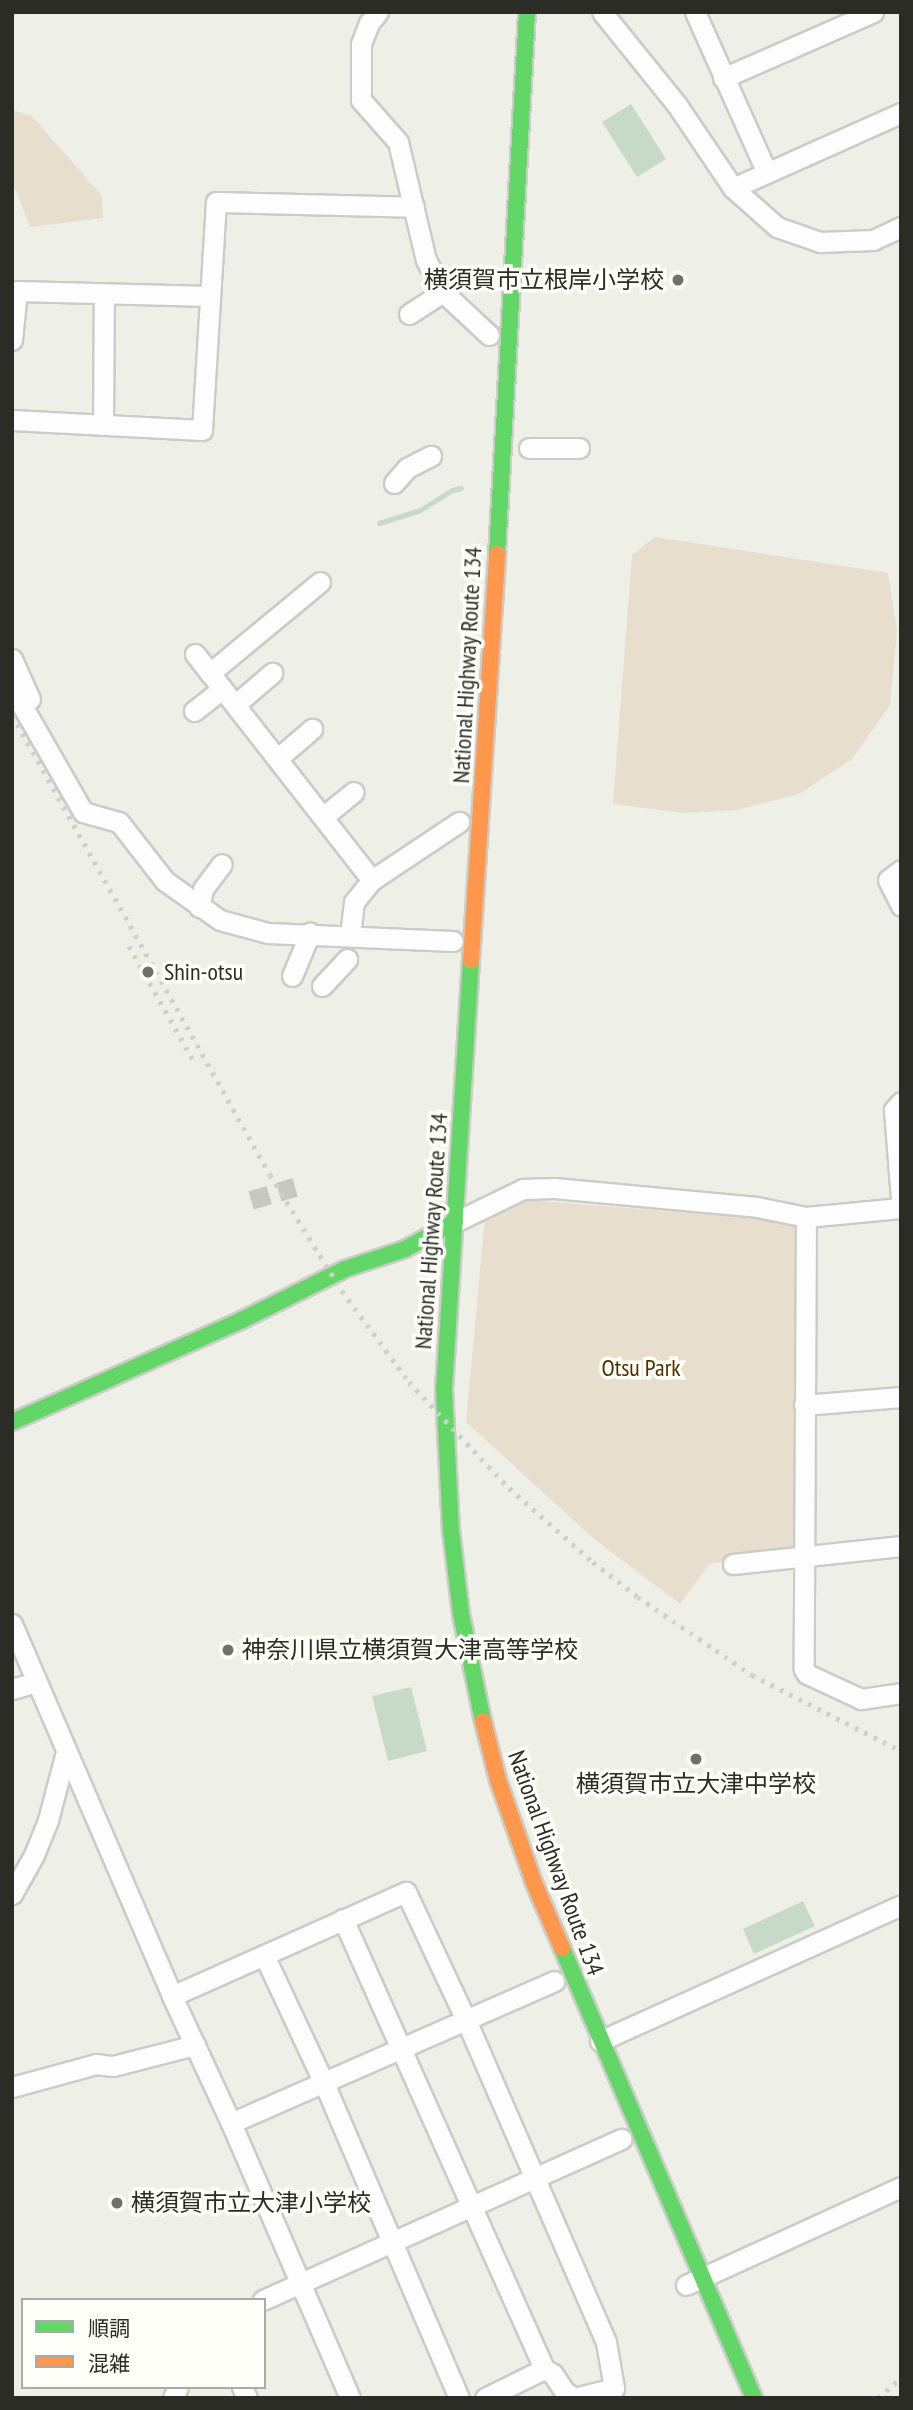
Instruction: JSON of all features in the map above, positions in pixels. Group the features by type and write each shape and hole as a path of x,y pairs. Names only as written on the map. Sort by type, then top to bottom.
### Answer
{"main road":[{"name":"National Highway Route 134","path":"527,12 509,369 444,1389 451,1530 461,1614 477,1699 498,1780 534,1883 600,2040 690,2283 754,2398"},
{"path":"489,342 491,309"},
{"path":"458,849 460,815"},
{"name":"National Highway Route 134","path":"435,1239 437,1208"},
{"path":"12,1422 254,1315 334,1273 435,1239 455,1222"}],"street":[{"path":"379,12 369,23 361,44 361,100 398,142 426,260 443,292 489,342"},
{"path":"602,12 677,105 733,188 777,227 820,242 873,240 901,228"},
{"path":"695,12 766,173"},
{"path":"723,78 873,12"},
{"path":"733,188 901,113"},
{"path":"12,420 202,430 216,202 414,207"},
{"path":"12,340 17,291 210,296"},
{"path":"409,314 443,292"},
{"path":"103,425 104,294"},
{"path":"529,448 579,448"},
{"path":"394,483 407,468 431,456"},
{"path":"194,711 216,681 320,582"},
{"path":"194,654 372,880"},
{"path":"12,659 36,713 31,720 12,729"},
{"path":"236,704 272,673"},
{"path":"12,688 83,812 119,821 165,881 220,920 268,933 453,941"},
{"path":"278,758 312,729"},
{"path":"324,816 354,792"},
{"path":"350,935 354,902 372,880 460,815"},
{"path":"199,907 203,890 222,864"},
{"path":"901,870 888,880 901,906"},
{"path":"292,976 310,933"},
{"path":"322,986 347,959"},
{"path":"901,1102 894,1110 901,1198"},
{"path":"455,1222 523,1189 554,1188 757,1207 806,1217 901,1208"},
{"path":"806,1217 802,1656 807,1674 861,1699 901,1693"},
{"path":"804,1405 901,1397"},
{"path":"733,1564 901,1546"},
{"path":"12,1624 172,1996 231,2123 350,2398"},
{"path":"12,1689 36,1682"},
{"path":"12,1894 34,1855 48,1820 66,1752"},
{"path":"172,1996 342,1919 406,1892 466,2020 606,2342 614,2388 574,2398 564,2391 553,2374 544,2369 342,1919"},
{"path":"600,2040 901,1905"},
{"path":"264,1955 324,2082 459,2398"},
{"path":"231,2123 554,1981"},
{"path":"12,2087 96,2064 113,2066 195,2045"},
{"path":"266,2299 622,2139"},
{"path":"690,2283 901,2187"},
{"path":"485,2398 544,2369"}],"green space":[{"path":"12,110 32,116 102,196 103,218 30,227 12,181"},
{"path":"655,537 888,573 897,630 890,705 852,759 799,794 737,810 684,813 613,804 632,555"},
{"name":"Otsu Park","path":"527,1200 805,1222 796,1546 709,1564 680,1604 593,1538 466,1422 485,1217"}],"shaded area":[{"path":"631,104 666,159 637,177 602,122"},
{"path":"411,1687 427,1751 388,1761 372,1696"},
{"path":"803,1901 815,1926 754,1954 743,1929"}],"waterway":[{"path":"379,523 420,510 452,490 461,488"}],"tunnel":[{"path":"251,1200 295,1187"}],"railway":[{"path":"12,715 270,1175 342,1291 409,1382 509,1488 593,1562 638,1597 752,1675 901,1751"},
{"path":"129,946 194,1062"},
{"path":"878,2398 901,2378"}],"traffic: fast":[{"path":"497,554 527,12"},
{"path":"471,960 444,1389 451,1530 461,1614 483,1721"},
{"path":"12,1422 242,1320 345,1269 405,1249 455,1222"},
{"path":"562,1948 754,2398"}],"traffic: slow":[{"path":"471,960 497,554"},
{"path":"483,1721 498,1780 534,1883 562,1948"}],"place":[{"name":"横須賀市立根岸小学校","path":"678,280"},
{"name":"Shin-otsu","path":"148,972"},
{"name":"神奈川県立横須賀大津高等学校","path":"228,1650"},
{"name":"横須賀市立大津中学校","path":"696,1759"},
{"name":"横須賀市立大津小学校","path":"117,2203"}]}
